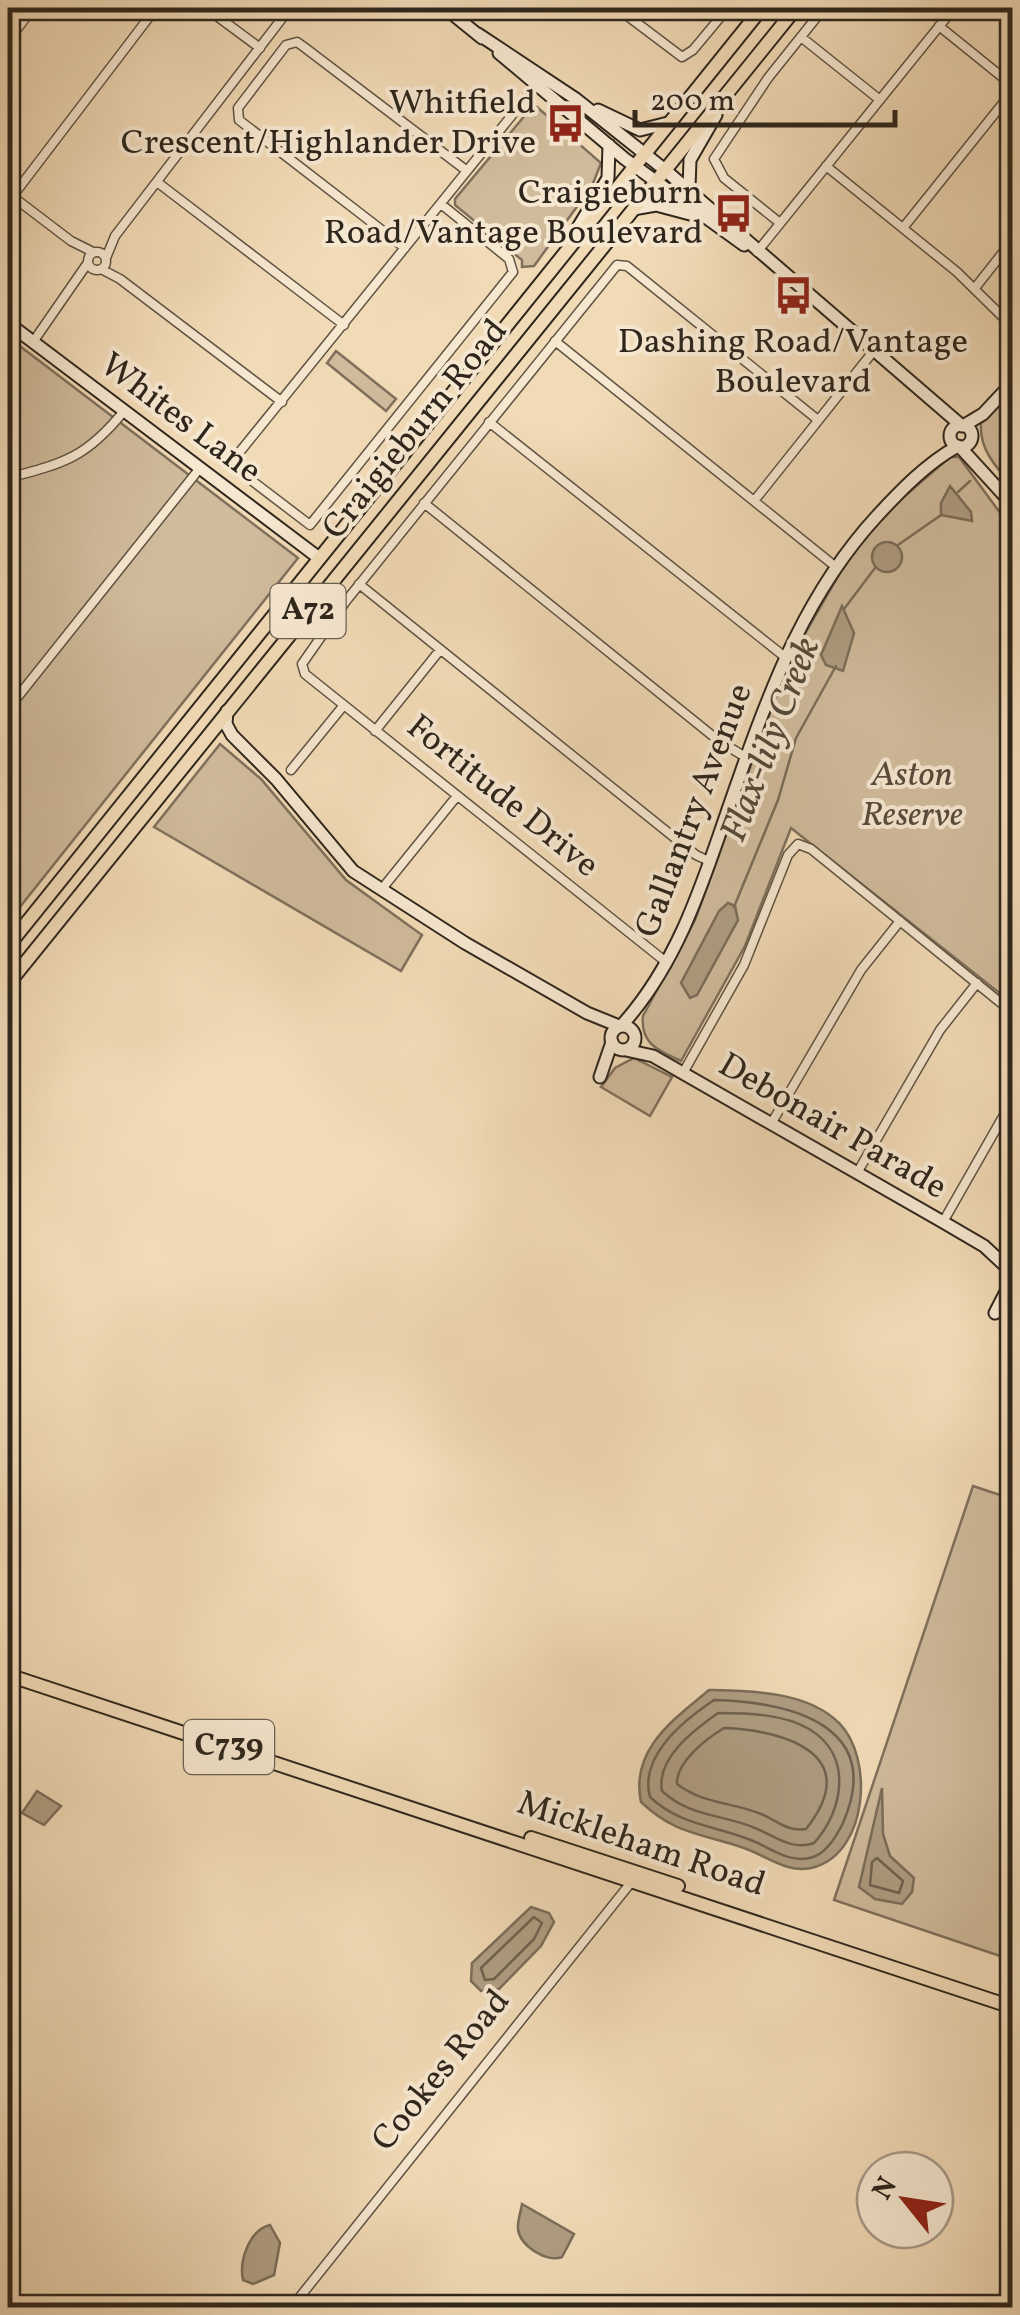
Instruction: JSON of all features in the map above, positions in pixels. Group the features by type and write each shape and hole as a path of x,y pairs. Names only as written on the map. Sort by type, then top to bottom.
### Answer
{"main road":[{"name":"Craigieburn Road","path":"8,946 762,8"},
{"name":"Craigieburn Road","path":"8,984 796,8"},
{"name":"Mickleham Road","path":"12,1677 436,1814 511,1832 632,1880 825,1942"},
{"name":"Mickleham Road","path":"632,1880 1012,2006"}],"street":[{"path":"8,40 32,8"},
{"path":"156,8 10,195 282,402"},
{"path":"206,8 260,48"},
{"path":"76,286 102,265 116,236 290,8"},
{"path":"445,8 540,81 655,182 699,216 757,252"},
{"path":"616,8 682,56 694,50 728,8"},
{"path":"780,223 724,178 714,158 719,146 824,8"},
{"path":"757,252 954,8"},
{"path":"903,228 1012,89 939,26"},
{"path":"801,37 880,100"},
{"path":"405,248 239,120 238,108 286,45 297,42 304,46 468,170"},
{"path":"690,190 690,160 740,77"},
{"path":"540,81 640,130 668,124"},
{"path":"440,204 510,260 513,272 310,526 230,464 282,402 440,204 540,81"},
{"path":"576,99 876,348 942,411 1012,504"},
{"path":"556,263 608,178 609,145"},
{"path":"826,166 975,288 1012,326"},
{"path":"157,182 344,325"},
{"path":"633,208 656,205 699,216"},
{"path":"33,342 76,286 91,257 116,236"},
{"path":"975,288 1012,242"},
{"path":"91,257 102,265"},
{"path":"712,862 696,855 359,584 613,269 624,264 818,420"},
{"name":"Whites Lane","path":"8,323 319,558"},
{"path":"555,341 836,567"},
{"path":"754,501 876,348"},
{"name":"Gallantry Avenue","path":"618,1045 621,1026 645,998 666,962 712,862 784,657 836,567 886,507 1012,383"},
{"path":"8,478 60,464 89,451 124,411"},
{"path":"490,422 784,657"},
{"path":"8,708 200,468"},
{"path":"424,503 719,741 747,758"},
{"name":"Fortitude Drive","path":"359,584 304,660 305,674 666,962"},
{"path":"375,730 440,650"},
{"path":"291,770 344,705"},
{"path":"227,711 226,724 232,735 276,779 334,852 381,890 587,1013 635,1034"},
{"path":"208,735 232,735"},
{"path":"381,890 457,796"},
{"path":"683,1074 744,964 794,846 811,850 1012,1012"},
{"path":"772,1124 861,970 900,921"},
{"path":"857,1173 940,1030 977,983"},
{"name":"Gallantry Avenue","path":"618,1045 635,1034 645,998"},
{"path":"587,1013 618,1045 598,1080"},
{"name":"Debonair Parade","path":"635,1034 653,1056"},
{"name":"Debonair Parade","path":"618,1045 653,1056 943,1222 984,1246 1012,1273"},
{"path":"943,1222 1012,1101"},
{"name":"Debonair Parade","path":"984,1246 1012,1254"},
{"path":"1012,1273 995,1313 1012,1300"},
{"name":"Cookes Road","path":"291,2308 632,1880"}],"green space":[{"path":"532,107 537,107 601,163 592,186 534,266 522,267 522,260 455,205 455,199"},
{"path":"8,337 298,558 8,922"},
{"path":"336,351 396,399 386,411 327,363"},
{"path":"1012,389 1012,484 985,449 981,423"},
{"name":"Aston Reserve","path":"950,457 959,457 1012,529 1012,1003 791,828 745,946 681,1061 648,1040 643,1016 695,920 787,665 840,573 877,520"},
{"path":"220,744 261,779 346,880 422,935 401,971 154,827"},
{"path":"634,1058 672,1077 650,1116 601,1087 615,1068"},
{"path":"973,1486 1012,1499 1012,1960 834,1900"}],"water":[{"path":"950,486 971,512 972,521 941,515 941,503"},
{"path":"887,542 901,551 902,557 893,571 887,572 873,563 872,557 881,543"},
{"path":"842,606 854,633 843,671 826,665 821,655"},
{"path":"728,903 735,906 738,920 697,995 690,998 681,983 719,911"},
{"path":"709,1690 760,1692 795,1699 826,1712 839,1723 850,1739 861,1780 855,1824 833,1858 805,1869 787,1867 744,1848 678,1827 641,1802 639,1783 648,1752 669,1725"},
{"path":"882,1788 883,1834 890,1856 914,1878 912,1892 902,1904 875,1899 859,1887"},
{"path":"37,1791 61,1806 44,1825 22,1813"},
{"path":"531,1907 549,1913 554,1922 541,1946 499,1989 481,1991 471,1981 472,1963"},
{"path":"522,2204 574,2234 562,2257 549,2258 524,2241 518,2226"},
{"path":"270,2225 280,2243 274,2275 253,2284 243,2280 244,2256 256,2233"}],"waterway":[{"name":"Flax-lily Creek","path":"1000,459 1012,449"},
{"name":"Flax-lily Creek","path":"958,492 970,481"},
{"name":"Flax-lily Creek","path":"898,545 941,515"},
{"name":"Flax-lily Creek","path":"844,609 875,568"},
{"name":"Flax-lily Creek","path":"734,907 778,800 796,738 836,666"}],"place":[{"name":"Whitfield Crescent/Highlander Drive","path":"566,124"},
{"name":"Craigieburn Road/Vantage Boulevard","path":"733,214"},
{"name":"Dashing Road/Vantage Boulevard","path":"793,296"}]}
